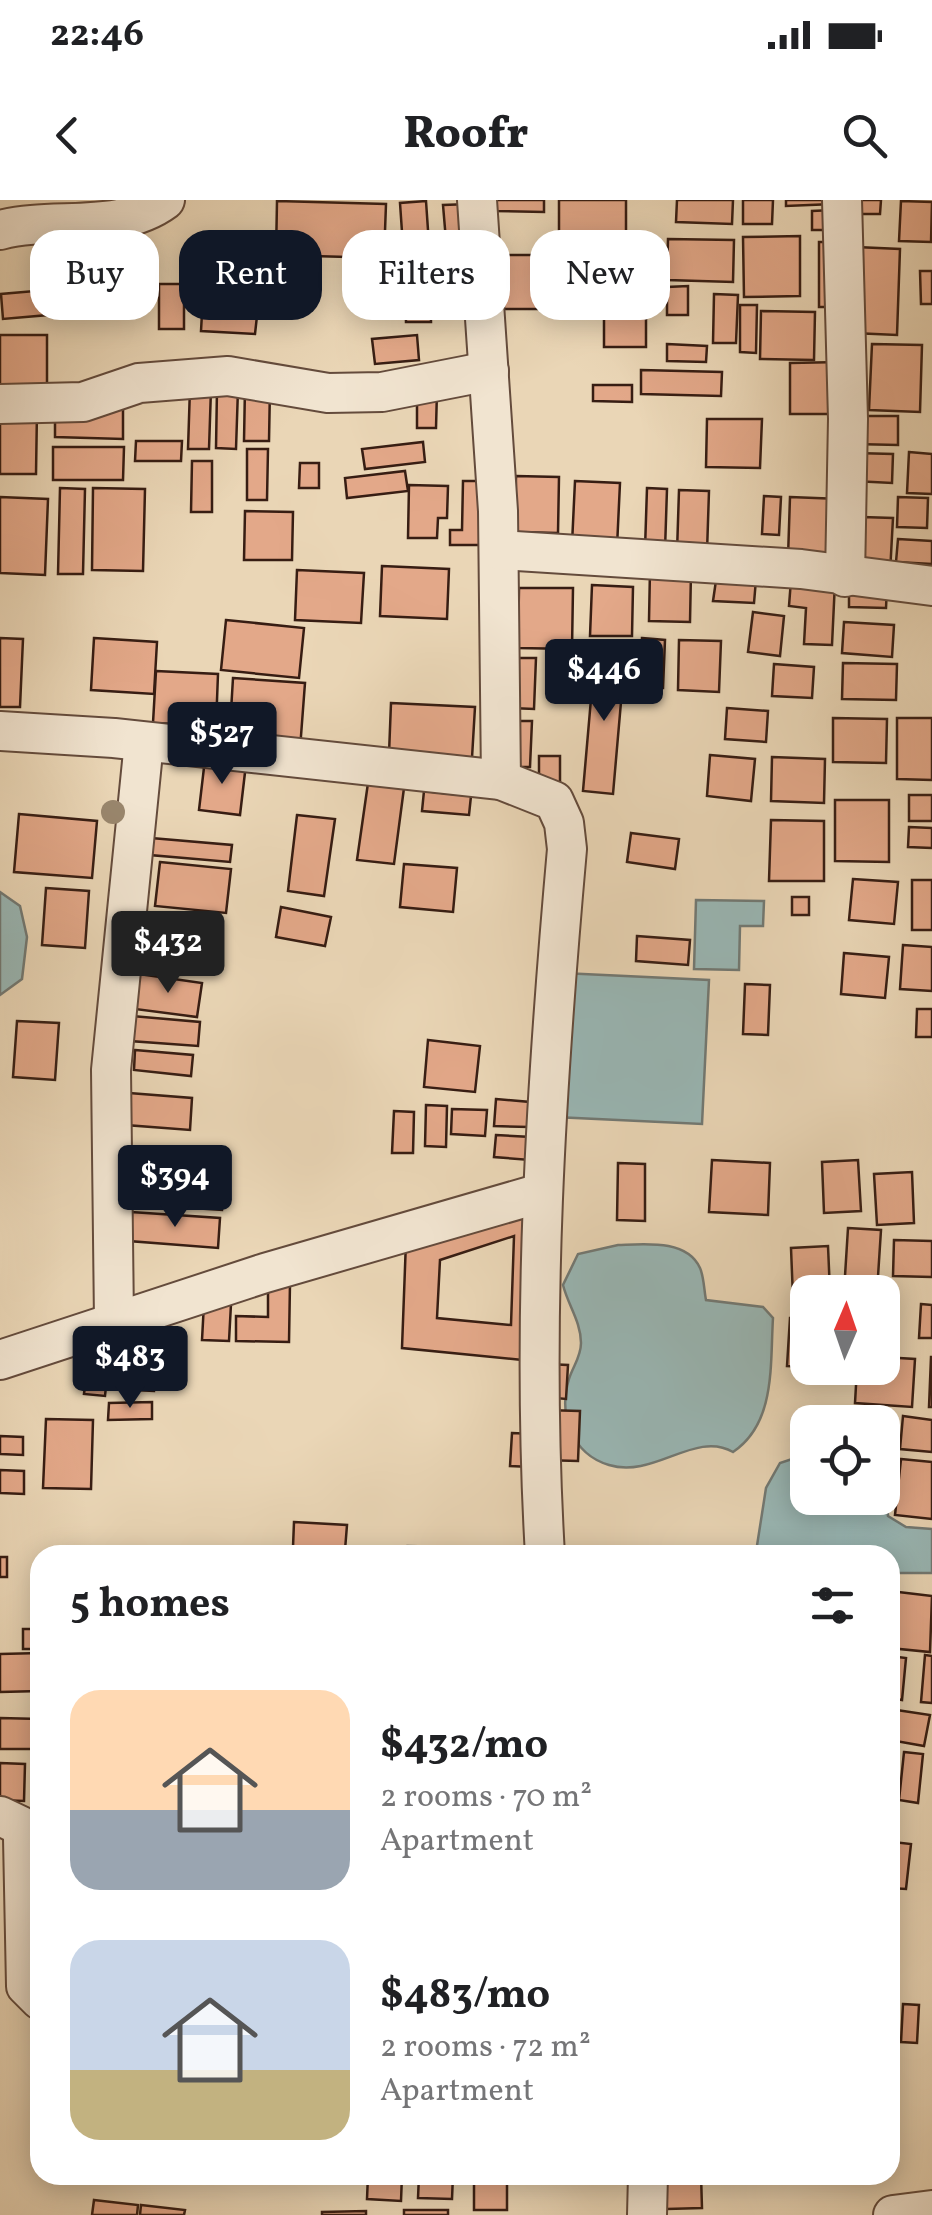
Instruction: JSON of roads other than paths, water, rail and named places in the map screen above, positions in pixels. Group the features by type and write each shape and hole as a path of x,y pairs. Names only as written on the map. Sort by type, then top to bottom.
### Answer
{"street":[{"path":"0,230 32,222 124,220 165,200"},
{"path":"477,200 499,550 501,780"},
{"path":"842,200 848,419 844,577"},
{"path":"0,404 83,402 138,383 228,376 328,393 382,392 490,372"},
{"path":"499,550 801,569 932,586"},
{"path":"0,731 144,742 501,780 554,801 564,823 567,849 541,1193 538,1441 544,1545"},
{"path":"114,1321 111,1070 144,742"},
{"path":"0,1360 114,1321 541,1193"},
{"path":"0,1816 21,1826 26,1986 30,1990"},
{"path":"893,2215 932,2210"}],"water":[{"path":"0,892 20,906 27,937 22,979 0,995"},
{"path":"696,900 764,901 763,926 740,926 739,970 694,969"},
{"path":"562,973 709,980 702,1124 555,1117"},
{"path":"618,1245 664,1245 686,1252 700,1268 706,1300 763,1307 773,1318 764,1409 747,1440 733,1452 704,1447 626,1468 596,1460 577,1442 565,1406 581,1343 563,1285 578,1254"},
{"path":"790,1460 790,1515 888,1515 906,1527 932,1529 932,1573 900,1573 900,1545 757,1545 766,1488 780,1463"}]}
